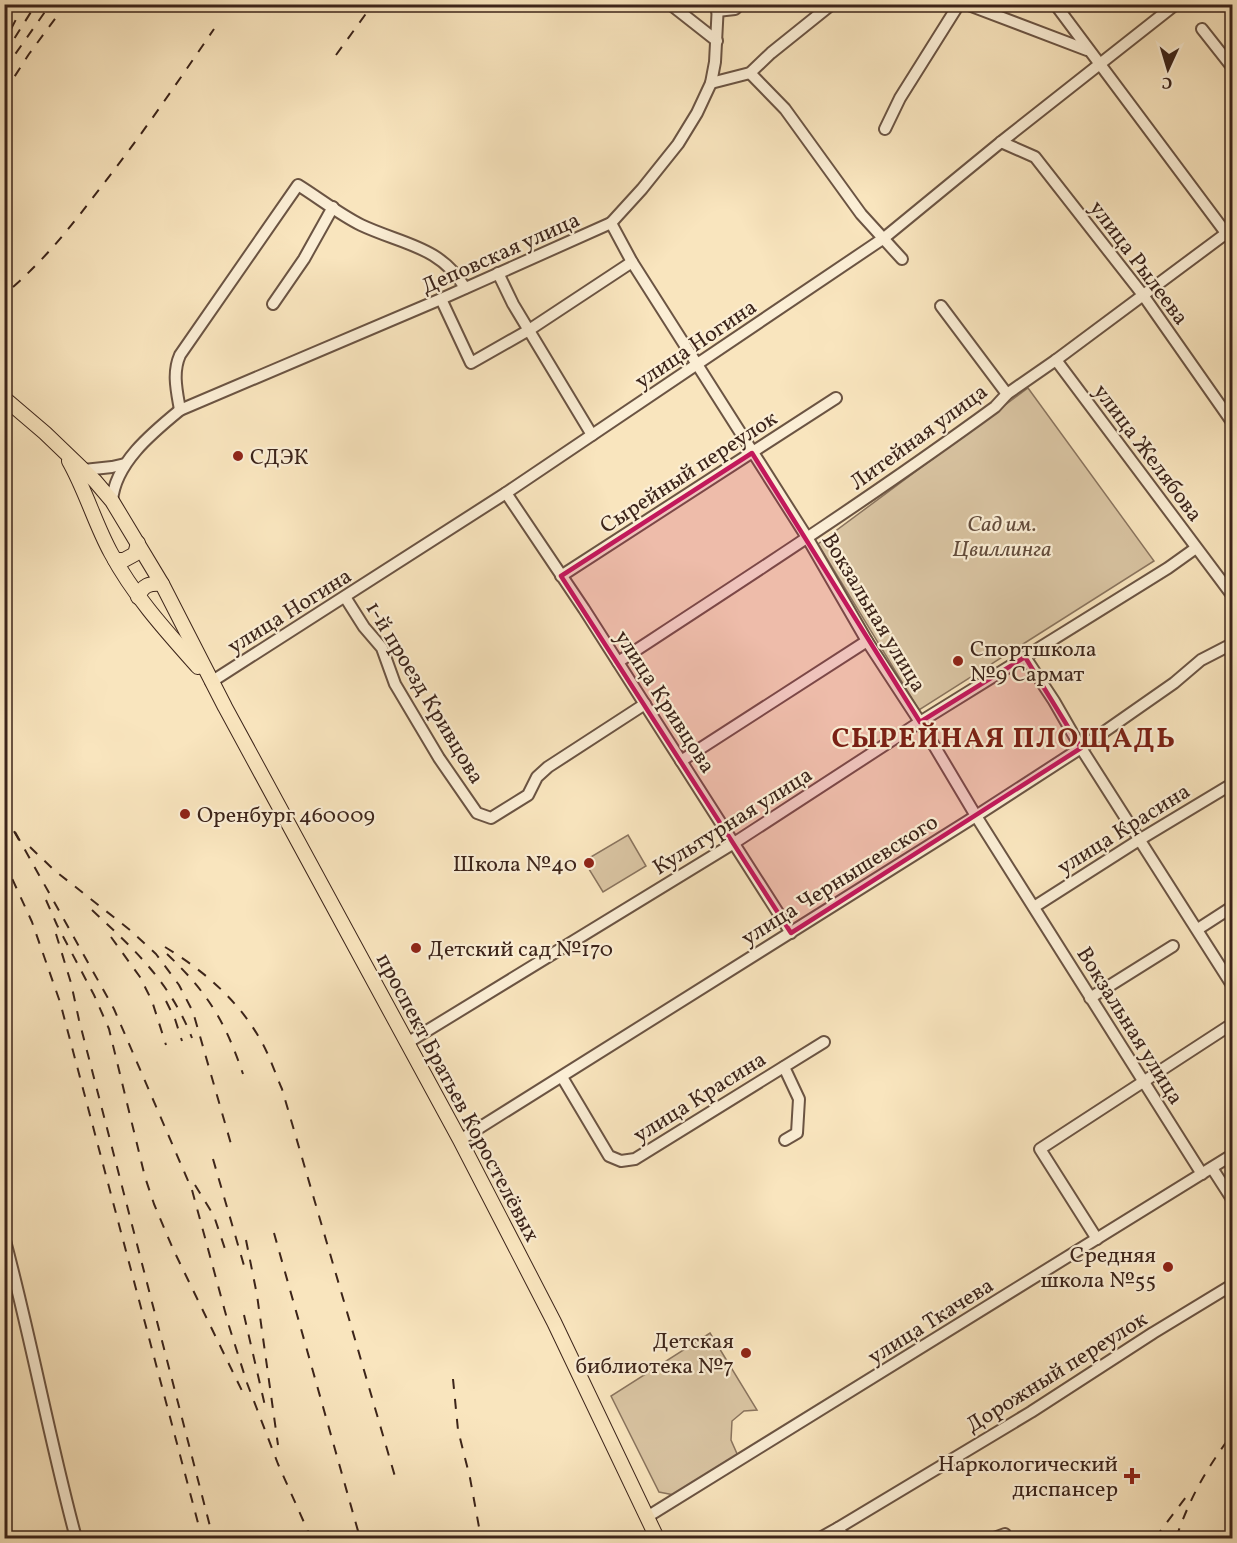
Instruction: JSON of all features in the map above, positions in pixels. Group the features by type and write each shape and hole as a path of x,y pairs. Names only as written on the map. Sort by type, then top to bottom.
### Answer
{"main road":[{"name":"проспект Братьев Коростелёвых","path":"4,398 84,470 112,501 162,584 211,682 460,1140 554,1322 657,1539"},
{"name":"проспект Братьев Коростелёвых","path":"63,451 84,488 115,560 138,597 211,682"},
{"path":"115,560 124,560 135,554 138,543"},
{"path":"138,597 142,588 151,583 162,584"}],"street":[{"path":"670,4 717,41"},
{"path":"717,8 735,9 740,4"},
{"path":"711,83 750,73 832,4"},
{"path":"885,129 900,98 959,4"},
{"path":"966,4 1088,50"},
{"path":"1055,4 1231,234"},
{"name":"улица Ногина","path":"211,682 506,493 884,238 1176,4"},
{"name":"Деповская улица","path":"112,501 116,480 126,464 163,424 180,410 441,299 611,223 678,144 697,113 711,83 717,41 717,8"},
{"path":"1202,29 1233,67"},
{"path":"750,73 785,109 861,214 902,259"},
{"name":"улица Рылеева","path":"1001,142 1035,157 1143,295 1233,422"},
{"path":"180,410 176,364 180,355 298,185 362,225 395,237 440,259 457,274 465,288"},
{"path":"273,304 304,258 333,207"},
{"name":"Вокзальная улица","path":"611,223 632,262 808,539 867,641 1202,1174"},
{"name":"Литейная улица","path":"618,662 808,539 957,435 995,407 1007,394 1231,234"},
{"path":"441,299 471,363 529,330 632,262"},
{"path":"498,273 513,304 592,435"},
{"path":"941,306 1007,394"},
{"name":"улица Желябова","path":"1056,360 1233,595"},
{"name":"Сырейный переулок","path":"561,576 836,398"},
{"path":"84,470 105,469 126,464"},
{"name":"улица Кривцова","path":"506,493 618,662 791,933"},
{"name":"Культурная улица","path":"407,1043 734,843 920,722 1168,568 1196,548"},
{"name":"1-й проезд Кривцова","path":"345,597 381,648 395,684 439,758 477,813 491,818 528,795 537,777 548,767 645,704"},
{"path":"681,761 867,641"},
{"name":"улица Чернышевского","path":"460,1140 976,816 1081,748 1174,683 1201,660 1233,644"},
{"path":"1025,657 1233,985"},
{"name":"улица Красина","path":"1034,907 1233,784"},
{"path":"1198,929 1233,907"},
{"path":"1090,998 1173,946"},
{"path":"1097,1239 1040,1149 1233,1024"},
{"name":"улица Красина","path":"562,1077 609,1156 621,1161 635,1159 824,1042"},
{"path":"784,1067 799,1099 796,1133 785,1140"},
{"name":"улица Ткачева","path":"647,1517 1233,1155"},
{"path":"1212,1168 1233,1199"},
{"path":"4,1237 24,1309 75,1539"},
{"name":"Дорожный переулок","path":"820,1539 1031,1412 1153,1333 1233,1285"},
{"path":"838,1528 845,1539"}],"highlighted area":[{"path":"752,453 920,722 1025,657 1081,748 791,933 561,576"}],"green space":[{"name":"Сад им. Цвиллинга","path":"1028,388 1154,561 919,710 818,544"},
{"path":"628,835 646,866 603,892 584,861"},
{"path":"710,1333 757,1410 744,1411 732,1421 731,1440 738,1456 674,1495 659,1492 611,1396"}],"railway":[{"path":"4,10 7,4"},
{"path":"11,29 24,4"},
{"path":"4,55 36,4"},
{"path":"4,93 66,4"},
{"path":"336,55 373,4"},
{"path":"4,70 47,9"},
{"path":"13,287 49,251 116,168 214,29"},
{"path":"4,814 19,840"},
{"path":"15,832 114,1009 192,1190 247,1383 278,1464 311,1538"},
{"path":"30,847 54,870 130,930 156,954 179,985 193,1012 231,1144"},
{"path":"4,861 32,922 60,1002 202,1538"},
{"path":"46,900 109,1029 145,1177 154,1204 173,1249 245,1397"},
{"path":"92,910 137,953 162,983 192,1038"},
{"path":"56,934 71,983 213,1538"},
{"path":"111,937 140,977 152,1001 166,1045"},
{"path":"165,947 206,976 230,999 251,1025 269,1057 282,1089 396,1480"},
{"path":"167,954 194,982 214,1009 229,1038 243,1074"},
{"path":"166,1001 182,1041"},
{"path":"213,1159 245,1269"},
{"path":"195,1185 214,1216 226,1252"},
{"path":"274,1233 360,1538"},
{"path":"246,1240 257,1295 278,1445"},
{"path":"244,1315 266,1410"},
{"path":"453,1379 458,1430 481,1538"},
{"path":"1176,1538 1200,1483 1232,1434"},
{"path":"1155,1538 1186,1497"}],"place":[{"name":"СДЭК","path":"238,456"},
{"name":"Спортшкола №9 Сармат","path":"958,661"},
{"name":"Оренбург 460009","path":"185,814"},
{"name":"Школа №40","path":"589,863"},
{"name":"Детский сад №170","path":"416,948"},
{"name":"Средняя школа №55","path":"1168,1267"},
{"name":"Детская библиотека №7","path":"746,1353"},
{"name":"Наркологический диспансер","path":"1132,1476"}],"district":[{"name":"СЫРЕЙНАЯ ПЛОЩАДЬ","path":"1004,737"}]}
